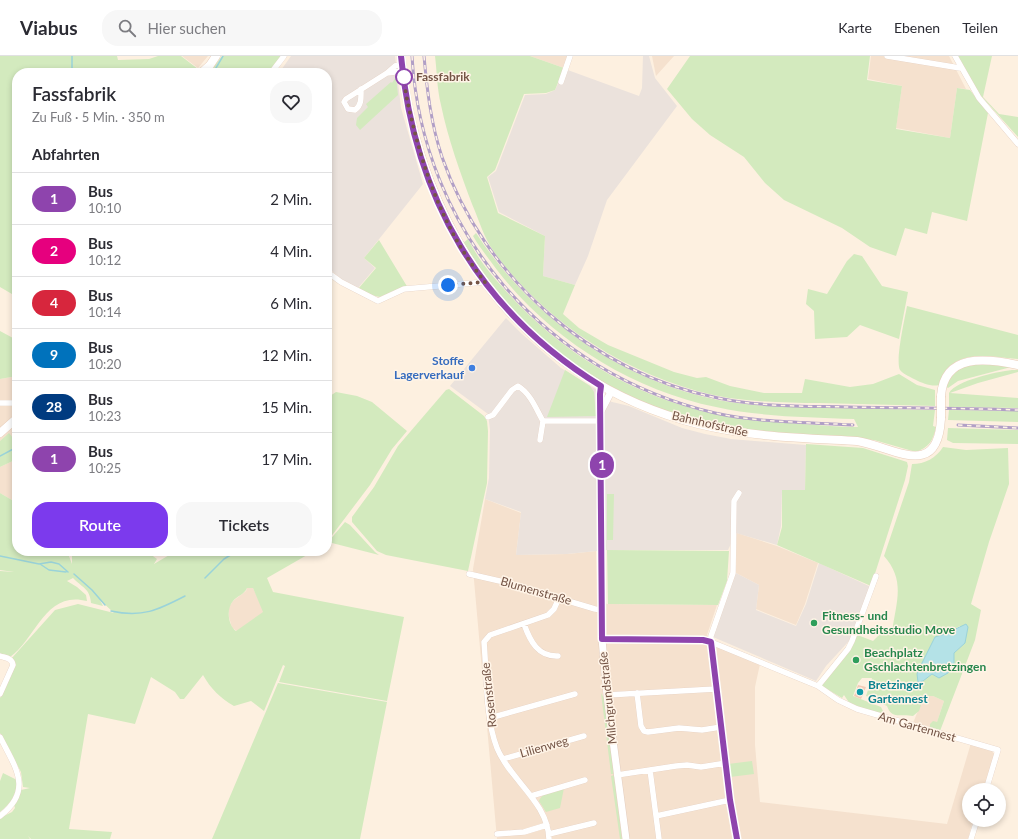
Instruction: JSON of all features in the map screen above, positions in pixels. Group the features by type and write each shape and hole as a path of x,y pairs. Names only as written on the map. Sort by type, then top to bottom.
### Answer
{"main road":[{"path":"208,68 216,56"},
{"name":"Bahnhofstraße","path":"402,64 406,94 420,153 434,194 451,231 474,268 508,310 542,343 572,368 611,392 652,410 678,419 719,429 746,434 857,441 875,444 911,456 922,455 934,448 939,438 942,386 948,373 961,364 973,361 990,361 1018,365"},
{"path":"0,433 12,422"}],"street":[{"path":"275,68 284,56"},
{"path":"561,82 570,56"},
{"path":"887,56 960,68"},
{"path":"955,56 960,68 979,98 1018,144"},
{"path":"362,89 402,64"},
{"path":"332,275 341,282 378,301 404,289 485,282"},
{"path":"488,417 493,415 512,390 518,386 524,390 531,399 543,421 540,440"},
{"name":"Milchgrundstraße","path":"601,386 602,639 607,695 626,839"},
{"name":"Milchgrundstraße","path":"601,411 611,392"},
{"path":"0,403 12,403"},
{"path":"543,421 601,421"},
{"path":"737,839 730,800 711,636 733,573 734,501 739,493"},
{"name":"Blumenstraße","path":"469,574 504,582 603,610"},
{"path":"818,686 848,649 876,576"},
{"name":"Rosenstraße","path":"549,837 547,825 541,811 503,758 497,747 490,718 484,642 490,635 548,615 554,609 559,598"},
{"path":"524,624 529,639 536,648 544,654 558,656"},
{"name":"Am Gartennest","path":"602,639 703,640 711,642 818,686 838,700 857,709 998,750 988,783"},
{"path":"0,656 9,658 12,660 14,665 0,694"},
{"path":"607,695 716,689"},
{"path":"637,693 641,726 648,732 679,728 702,730 721,727"},
{"path":"490,718 575,694"},
{"name":"Lilienweg","path":"503,758 584,736"},
{"path":"0,737 19,773 20,788 16,798 0,816"},
{"path":"617,774 687,765 701,767 726,763"},
{"path":"650,770 658,839"},
{"path":"531,796 585,780"},
{"path":"656,816 730,800"},
{"path":"549,837 594,823"},
{"path":"497,834 524,832 547,825"},
{"path":"971,839 975,827"}],"shaded area":[{"path":"182,56 208,56 198,68"},
{"path":"291,56 395,56 401,108 423,184 364,258 375,268 358,288 342,280 332,271 332,68 283,68"},
{"path":"530,56 567,56 564,68"},
{"path":"643,56 649,56 655,78 677,106 607,200 588,256 575,285 543,276 545,236 499,212 488,177 496,171 525,95 546,94 555,90 565,69 639,96 642,88"},
{"path":"652,56 674,56 656,76"},
{"path":"871,56 949,56 966,89 957,88 950,138 896,128 902,86 868,79"},
{"path":"506,318 561,368 597,390 608,401 629,406 682,428 705,434 731,439 806,445 805,490 782,490 781,526 777,545 736,533 728,550 607,550 567,554 516,555 521,512 485,499 489,478 490,430 488,414 450,386"},
{"path":"12,377 12,437 9,434 0,441 0,379"},
{"path":"12,461 12,500 0,493 0,467"},
{"path":"485,499 521,513 516,555 568,554 596,551 597,602 608,604 717,605 707,635 715,646 760,664 755,687 755,745 760,802 947,824 971,743 991,750 995,755 985,783 962,783 962,827 971,827 968,839 497,839 473,569"},
{"path":"737,533 777,546 818,563 805,604 796,625 756,609 759,585 736,573"},
{"path":"819,563 871,587 849,641 826,666 816,681 713,637 736,573 759,585 756,610 796,626 806,604"},
{"path":"247,588 253,588 264,612 237,631 232,628 229,617 229,607 233,601 246,591"},
{"path":"924,696 933,696 944,701 937,722 930,728 913,723"}],"green space":[{"path":"0,56 117,56 118,60 149,59 158,56 181,56 197,68 12,68 12,294 0,287"},
{"path":"222,56 282,56 272,68 213,68"},
{"path":"435,56 530,56 564,68 555,90 546,93 524,94 495,170 487,177 498,213 545,236 543,276 575,285 563,314 579,328 608,345 674,372 697,378 706,377 730,386 764,393 802,393 805,379 850,387 873,384 899,374 917,385 935,390 935,406 785,402 729,398 695,390 662,379 629,365 568,327 540,304 516,279 487,241 463,180 447,130 439,93"},
{"path":"690,56 870,56 867,80 902,86 896,129 950,138 957,88 970,90 988,113 967,221 932,212 927,234 905,228 896,256 870,247 842,228 784,200 765,183 744,157 710,135 692,119 667,89"},
{"path":"958,56 992,56 983,97 999,114 1018,117 1018,137 974,88"},
{"path":"396,77 398,95 360,130 356,125 357,118 368,107 366,104 391,82 392,83"},
{"path":"476,233 498,263 523,292 551,317 580,340 612,361 646,377 681,391 718,400 745,404 799,407 935,410 933,426 936,427 930,443 916,452 874,440 775,434 698,421 650,406 607,386 572,363 530,328 499,296 462,244 468,239 491,274 520,306 541,326 586,360 610,375 635,387 689,407 749,420 858,427 854,419 768,415 716,407 684,399 653,388 623,374 594,358 567,339 518,295 497,270 473,236"},
{"path":"379,240 408,288 398,289 380,297 358,289 376,268 364,258"},
{"path":"854,254 862,256 882,286 908,292 899,339 860,325 847,337 815,339 814,311 806,304 808,289 827,294 847,261"},
{"path":"907,306 1018,335 1018,359 983,356 961,359 952,364 944,373 939,385 930,385 918,381 902,372 899,365 899,349"},
{"path":"0,331 12,337 12,377 0,379"},
{"path":"994,363 1011,367 958,381 948,388 945,386 954,372 959,368 971,364"},
{"path":"565,370 590,386 594,392 596,416 547,417"},
{"path":"1018,370 1018,372 978,383 950,393 1018,398 1018,408 949,407 949,393 953,388 978,377"},
{"path":"449,389 484,416 487,421 487,483 468,571 386,555 377,551 352,522 352,517 374,487 398,446 446,390"},
{"path":"336,392 357,396 372,402 407,431 392,449 370,485 332,535 332,395"},
{"path":"949,410 1018,411 1018,422 948,420"},
{"path":"948,428 1018,430 1018,444 953,443 947,440"},
{"path":"9,433 12,437 12,461 0,467 0,441"},
{"path":"806,444 863,448 907,462 908,466 905,480 871,586 777,545 782,527 782,490 805,490"},
{"path":"943,447 966,450 1008,448 1009,484 989,542 971,604 981,610 975,640 940,731 930,728 930,724 933,721 937,722 944,701 933,696 924,696 919,711 913,716 894,715 887,706 866,696 872,678 862,678 858,683 853,696 881,707 883,711 880,714 850,704 844,695 842,698 822,686 822,682 856,636 873,641 883,631 892,632 898,592 895,574 891,565 884,556 909,482 912,464 926,462","holes":["960,626 965,643 954,653 939,678 932,674 923,681 917,674 935,637 945,634"]},
{"path":"0,493 12,500 12,556 69,556 72,564 72,556 153,556 157,559 154,564 168,556 305,556 267,578 273,592 404,617 387,701 279,682 285,666 283,665 264,711 251,701 234,706 216,693 203,675 184,699 180,699 175,692 151,677 135,724 88,714 69,829 112,832 110,839 31,839 28,836 30,839 0,839 0,818 12,812 15,808 14,805 21,790 30,788 23,787 21,772 0,733 0,698 14,669 15,665 11,659 55,610 78,604 114,613 100,600 103,606 91,603 89,594 85,588 73,578 67,581 86,595 87,601 73,600 61,603 51,609 42,618 19,649 10,657 0,654 0,571 14,572 0,570","holes":["247,588 253,588 263,612 236,631 231,625 229,608 235,599 245,592"]},
{"path":"607,494 614,494 613,540 607,540"},
{"path":"345,522 350,525 379,555 332,543 332,537"},
{"path":"607,550 729,551 727,581 718,605 608,604"},
{"path":"278,683 387,702 360,839 212,839"},
{"path":"601,693 604,698 614,774 611,774"},
{"path":"752,761 754,774 730,777 728,764"},
{"path":"3,773 17,780 17,785 13,798 0,812 0,781"},
{"path":"614,775 622,839 620,839 611,776"},
{"path":"564,788 560,808 546,812 539,801 543,795"}],"water":[{"path":"966,624 968,627 965,643 954,653 954,666 948,673 939,678 932,674 923,681 918,682 917,674 935,637"}],"building":[{"name":"Bretzinger Gartennest","path":"858,685 866,687 861,699 854,696"}],"waterway":[{"path":"72,56 72,68"},
{"path":"216,68 223,56"},
{"path":"0,456 12,450"},
{"path":"0,556 39,564 51,562 59,564 68,572"},
{"path":"205,578 229,556"},
{"path":"40,564 49,570 66,572"},
{"path":"74,574 92,590 105,605"},
{"path":"111,611 132,614 141,613 158,609 185,596"}],"railway":[{"path":"412,56 421,120 440,180 467,235 504,285 547,329 597,365 654,393 715,413 749,419 853,425"},
{"path":"424,56 428,94 435,132 442,157 461,201 485,242 515,280 548,314 586,343 628,367 672,385 734,401 767,405 1018,410"},
{"path":"958,425 1018,428"}],"bus line":[{"name":"1","path":"401,56 406,94 423,165 451,231 474,268 521,324 572,368 601,386 602,639 703,640 711,642 730,800 737,839"}],"place":[{"name":"Fassfabrik","path":"404,77"},
{"name":"Stoffe Lagerverkauf","path":"472,368"},
{"name":"Fitness- und Gesundheitsstudio Move","path":"814,623"},
{"name":"Beachplatz Gschlachtenbretzingen","path":"856,660"},
{"name":"Bretzinger Gartennest","path":"860,692"}],"route":[{"path":"404,77 406,94 423,165 434,194 451,231 474,268 485,282 448,285"}]}
